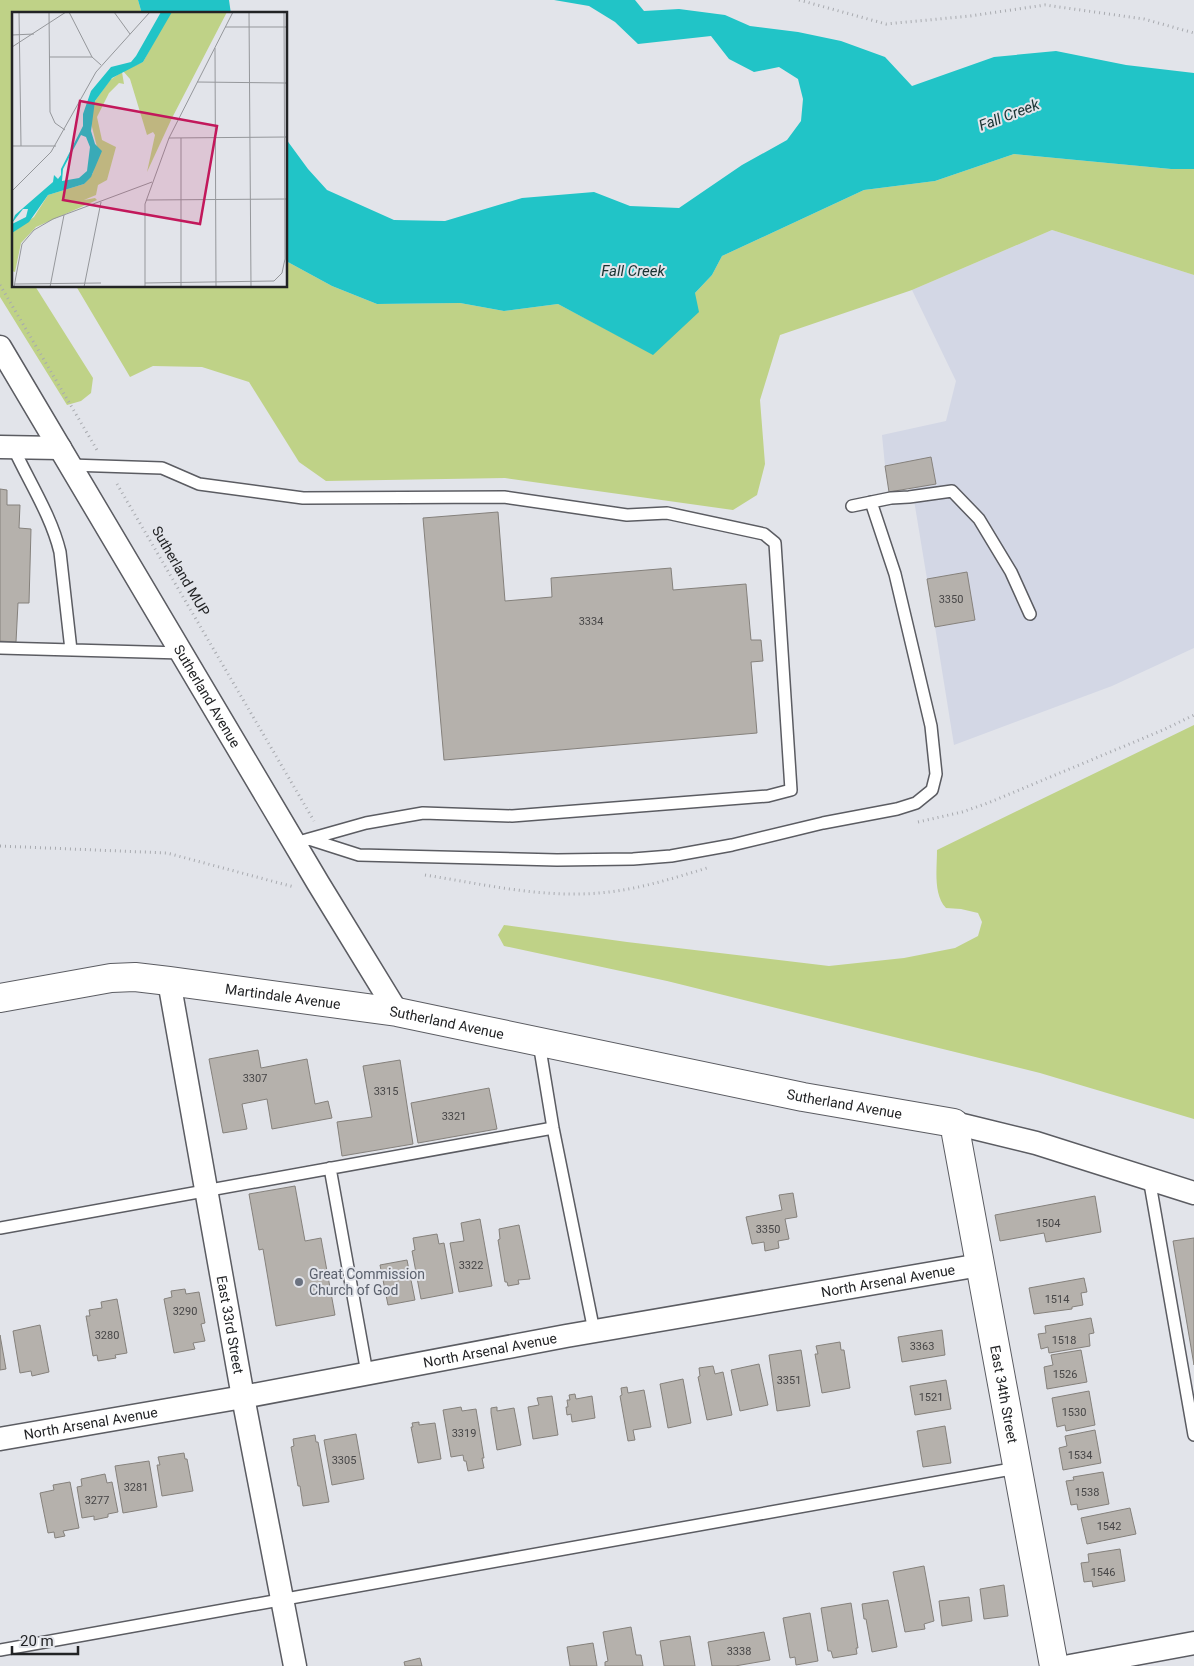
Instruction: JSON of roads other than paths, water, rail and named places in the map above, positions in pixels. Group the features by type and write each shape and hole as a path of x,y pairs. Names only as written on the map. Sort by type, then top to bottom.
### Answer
{"main road":[{"name":"Martindale Avenue","path":"0,998 111,978 134,977 397,1012"},
{"name":"Sutherland Avenue","path":"397,1012 803,1097 954,1123"},
{"name":"East 34th Street","path":"954,1123 1054,1666"}],"street":[{"name":"Sutherland Avenue","path":"0,347 182,653 302,841 397,1012"},
{"path":"6,447 65,457"},
{"name":"East 33rd Street","path":"169,981 243,1397 295,1666"},
{"name":"Sutherland Avenue","path":"954,1123 1036,1142 1194,1193"},
{"name":"North Arsenal Avenue","path":"0,1439 243,1397 594,1331 980,1265"},
{"path":"1070,1666 1194,1643"}],"lane":[{"path":"6,447 50,520 57,538 71,650"},
{"path":"65,457 106,466 162,468 199,484 303,498 504,497 627,515 667,514 764,534 775,542 791,790 768,796 512,816 423,813 366,823 302,841"},
{"path":"852,506 892,498 952,491 979,518 1011,572 1030,614"},
{"path":"302,841 359,855 557,860 633,859 671,856 732,845 823,822 897,809 916,803 932,790 936,774 931,726 895,574 871,502"},
{"path":"0,648 182,653"},
{"path":"539,1042 553,1128 594,1331"},
{"path":"0,1228 553,1128"},
{"path":"330,1168 367,1373"},
{"path":"1149,1178 1194,1435"},
{"path":"0,1650 1017,1468"}],"water":[{"path":"138,0 229,0 231,12 141,12"},
{"name":"Fall Creek","path":"554,0 635,0 644,11 679,9 725,15 750,26 798,32 841,41 885,57 912,86 994,57 1056,51 1126,65 1194,73 1194,169 1171,169 1014,154 935,181 864,190 722,256 712,275 695,293 699,312 653,355 558,304 504,311 460,303 377,304 332,286 288,262 288,142 308,169 327,190 394,220 445,221 522,198 594,192 630,206 679,208 742,165 787,140 801,121 803,99 798,79 779,67 754,72 729,59 711,36 638,44 615,22 589,6"}],"place":[{"name":"Great Commission Church of God","path":"299,1282"}]}
